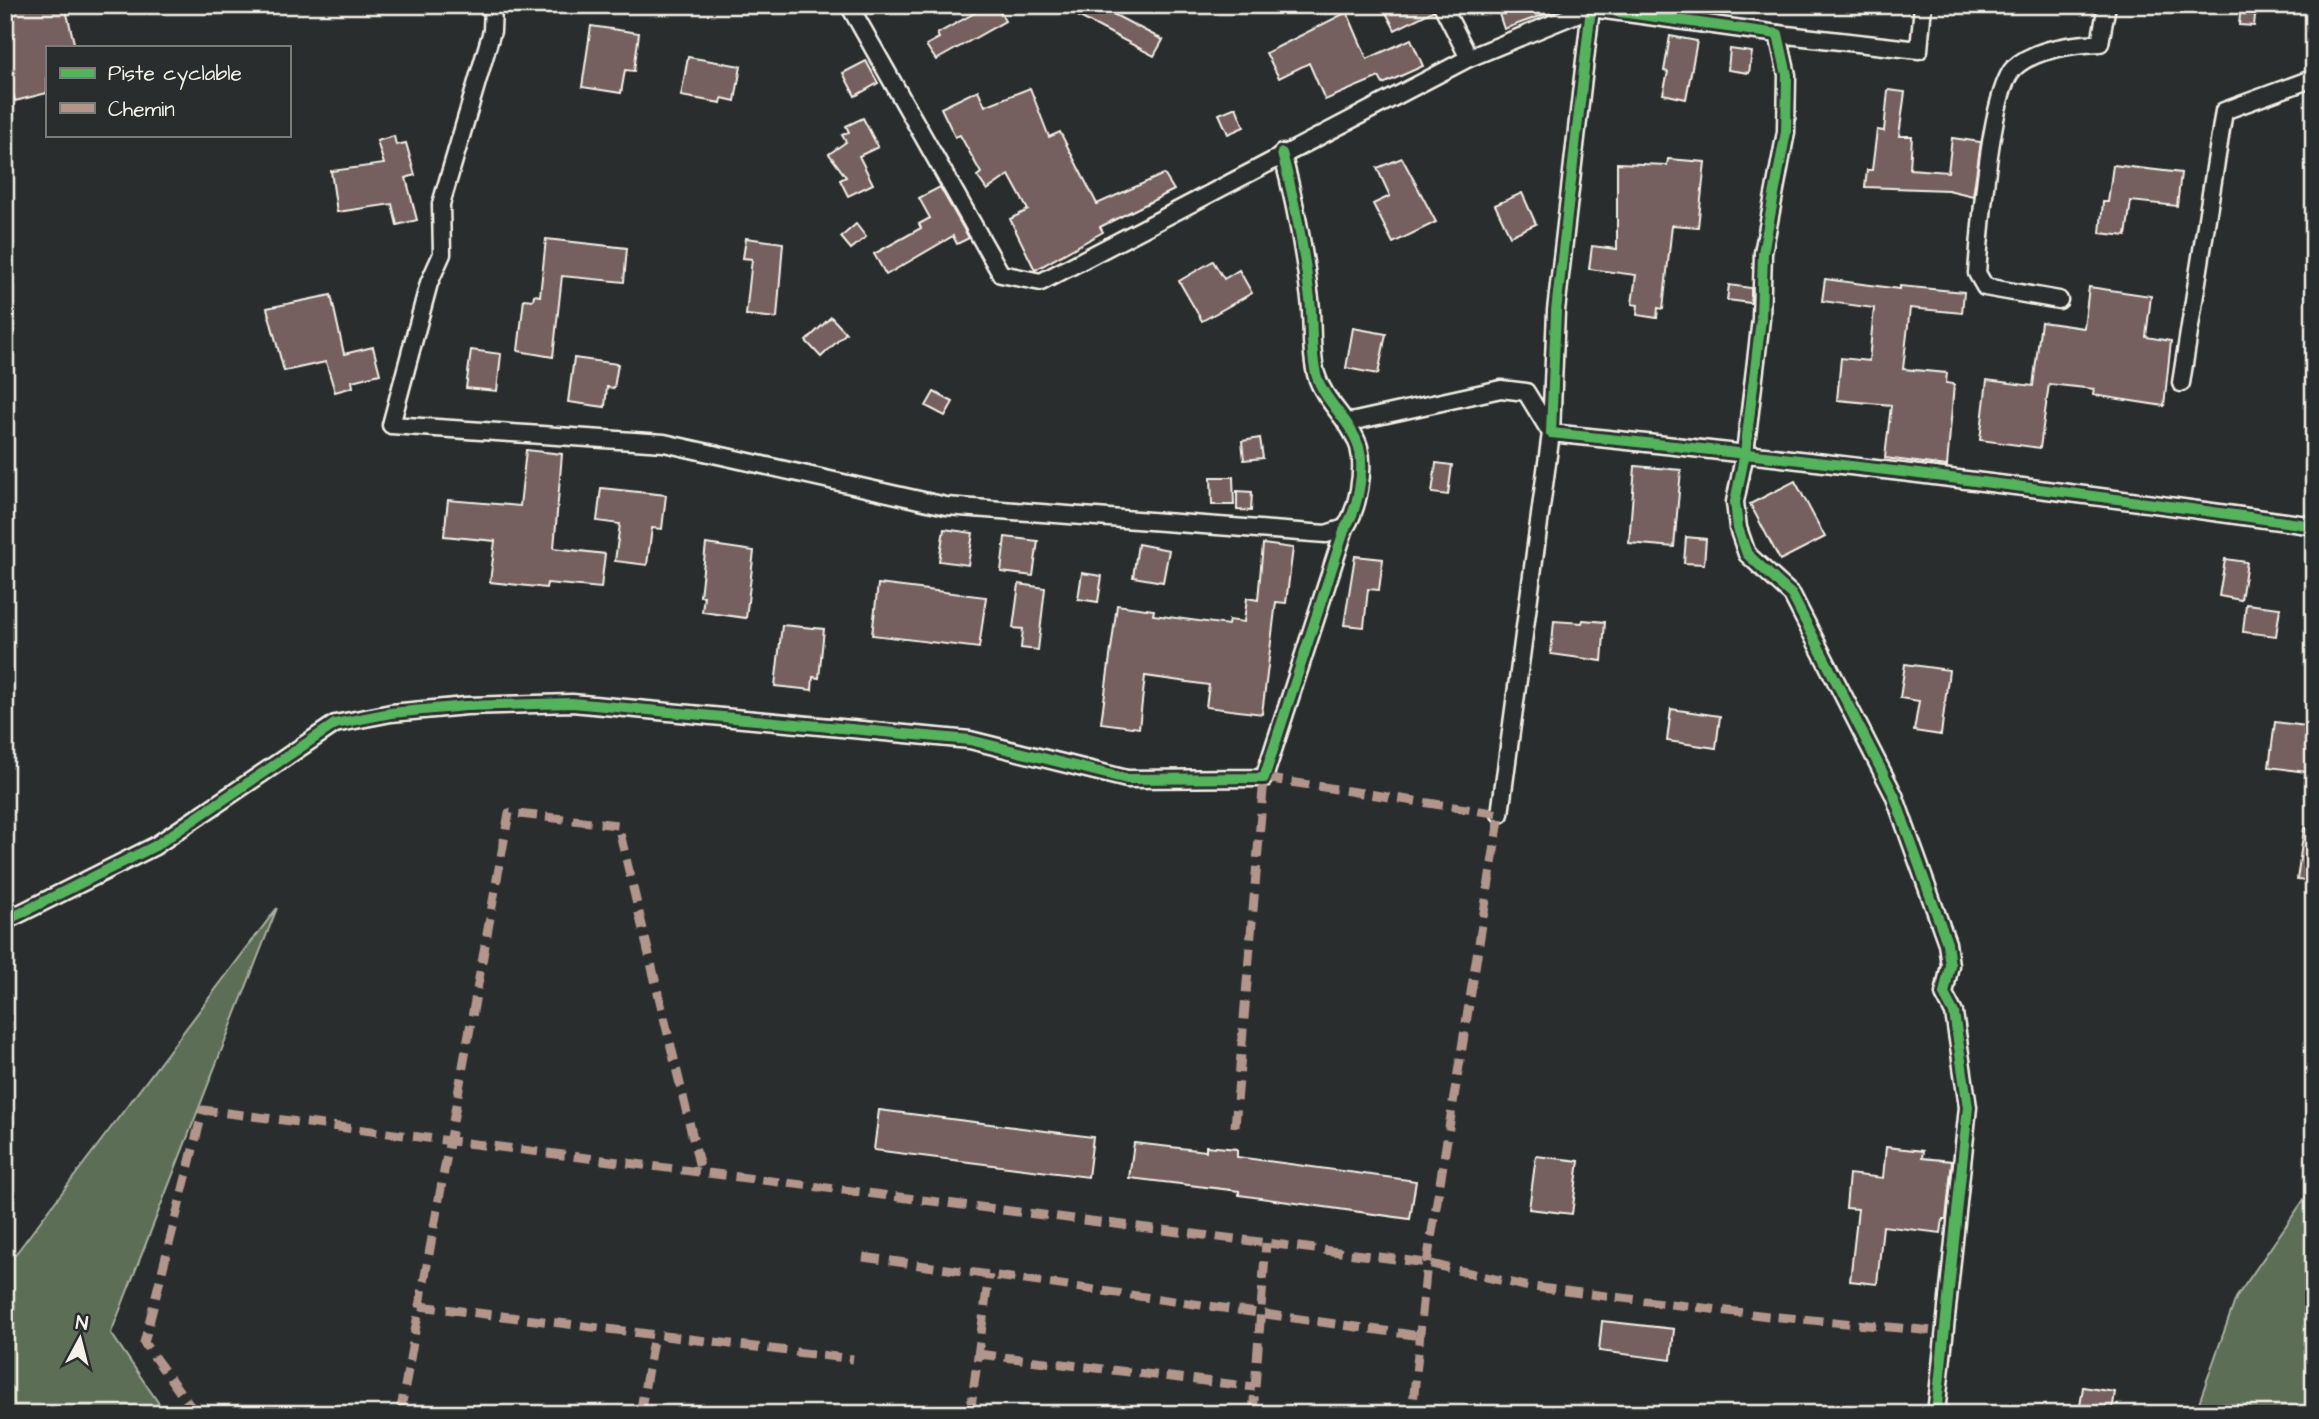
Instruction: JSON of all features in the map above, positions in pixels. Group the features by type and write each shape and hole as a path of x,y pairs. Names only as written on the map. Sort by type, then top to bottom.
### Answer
{"street":[{"path":"493,5 492,31 442,204 442,254 429,283 391,425 664,443 946,506 1326,534 1345,528"},
{"path":"849,5 1001,274 1041,282 1282,153 1469,58 1592,7 1778,34 1919,50 1923,5"},
{"path":"1442,5 1469,58"},
{"path":"2059,300 1985,287 1977,273 1995,117 2012,69 2050,52 2101,43 2107,5"},
{"path":"1500,814 1551,433 1556,311 1592,7"},
{"path":"1778,34 1787,75 1786,132 1763,253 1761,319 1745,453 1735,502 1738,528 1747,554 1792,595 1894,795 1947,943 1950,965 1944,994 1954,1013 1968,1107 1936,1414"},
{"path":"2182,383 2224,111 2314,78"},
{"path":"5,921 155,846 335,724 391,713 466,706 572,703 970,740 1128,779 1264,778 1345,528 1353,517 1361,472 1359,447 1346,423 1326,399 1315,372 1310,300 1293,193 1282,153"},
{"path":"1346,423 1501,388 1526,392 1551,433"},
{"path":"1551,433 1934,474 2314,526"}],"green space":[{"path":"277,908 111,1333 166,1414 5,1414 5,1268"},
{"path":"2314,1185 2314,1414 2195,1414 2236,1298"}],"building":[{"path":"5,5 65,5 75,46 46,46 46,93 15,101 5,60"},
{"path":"977,5 996,5 1005,21 936,60 926,45 939,38 937,34 980,10"},
{"path":"1057,5 1096,5 1163,40 1154,56"},
{"path":"1382,5 1432,5 1433,11 1395,30"},
{"path":"1496,5 1565,5 1565,7 1504,29"},
{"path":"2241,5 2256,5 2254,26 2239,25"},
{"path":"1347,12 1367,59 1411,39 1423,66 1383,84 1379,77 1325,100 1309,63 1279,78 1266,53"},
{"path":"591,26 639,33 634,71 625,70 621,93 582,87"},
{"path":"1670,36 1697,41 1686,99 1663,94 1668,72 1664,71"},
{"path":"1730,49 1752,52 1749,73 1728,70"},
{"path":"688,57 741,66 735,101 722,98 721,103 681,96"},
{"path":"866,61 878,83 855,96 843,73"},
{"path":"1030,88 1049,137 1060,132 1097,204 1164,174 1174,190 1100,227 1103,232 1035,270 1010,219 1028,210 1009,175 987,190 977,176 981,173 960,135 955,137 941,108 978,90 985,106"},
{"path":"1888,90 1905,92 1899,136 1912,136 1910,169 1948,172 1952,138 1981,142 1973,196 1948,190 1865,187 1867,170 1872,170 1877,130 1884,131"},
{"path":"1236,107 1244,127 1228,134 1219,114"},
{"path":"863,118 878,147 859,156 873,184 848,196 840,180 846,177 829,154 846,142 842,135 849,132 846,126"},
{"path":"394,136 396,145 406,143 415,175 406,178 417,220 397,225 392,204 337,212 331,171 384,164 377,141"},
{"path":"1402,158 1436,222 1393,243 1373,204 1390,196 1377,168"},
{"path":"1668,159 1705,162 1698,227 1672,225 1663,309 1658,308 1657,318 1637,315 1638,305 1632,304 1636,275 1589,269 1592,246 1617,249 1617,163 1667,165"},
{"path":"2113,165 2181,173 2177,206 2131,201 2126,236 2100,233 2103,202 2108,202"},
{"path":"940,187 969,238 957,244 953,236 886,275 874,254 921,228 919,224 930,218 919,198"},
{"path":"1522,193 1536,224 1510,236 1495,205"},
{"path":"856,224 866,237 851,249 841,237"},
{"path":"746,238 783,243 777,318 746,315 752,259 743,258"},
{"path":"546,239 627,248 624,282 562,276 553,357 518,351 524,299 533,300 534,295 540,296"},
{"path":"1213,261 1224,279 1239,270 1252,293 1202,321 1179,281"},
{"path":"1825,279 1900,289 1900,286 1964,292 1962,313 1910,308 1903,369 1947,373 1946,383 1954,384 1947,466 1885,458 1891,405 1837,400 1841,358 1869,361 1874,308 1822,301"},
{"path":"1729,285 1751,288 1751,303 1727,300"},
{"path":"2089,287 2151,296 2146,337 2171,341 2164,406 2093,395 2094,389 2049,384 2040,448 1980,440 1987,380 2033,386 2041,322 2084,328"},
{"path":"331,295 344,354 373,347 380,374 352,381 353,387 335,392 326,362 284,371 267,308"},
{"path":"831,317 846,333 821,357 806,341"},
{"path":"1353,328 1386,334 1378,374 1346,368"},
{"path":"471,350 501,354 497,391 466,388"},
{"path":"574,358 618,364 614,388 607,387 605,407 568,402"},
{"path":"934,392 953,402 945,416 926,406"},
{"path":"1260,438 1263,458 1244,460 1242,441"},
{"path":"526,450 562,454 554,548 605,554 601,588 547,583 546,588 490,582 495,541 444,536 448,500 520,506"},
{"path":"1436,463 1452,465 1448,495 1432,493"},
{"path":"1635,466 1681,470 1674,547 1629,543"},
{"path":"1211,477 1233,477 1234,505 1212,505"},
{"path":"1795,481 1825,537 1780,560 1750,504"},
{"path":"601,488 666,495 662,529 652,528 647,565 615,561 620,524 597,521"},
{"path":"1237,491 1252,492 1251,511 1237,510"},
{"path":"944,529 973,533 968,565 939,561"},
{"path":"1005,537 1038,541 1033,576 1001,572"},
{"path":"1686,537 1706,539 1704,564 1684,563"},
{"path":"706,544 754,551 746,618 702,612 704,596 700,596"},
{"path":"1138,544 1169,550 1163,582 1133,577"},
{"path":"1263,544 1293,548 1286,603 1276,602 1262,714 1206,707 1209,685 1145,676 1139,728 1101,723 1117,605 1154,610 1153,615 1228,625 1229,620 1244,622 1247,598 1258,600"},
{"path":"1355,556 1383,559 1379,590 1368,589 1364,627 1344,625"},
{"path":"2225,559 2247,562 2241,600 2219,596"},
{"path":"1082,573 1102,576 1098,602 1078,599"},
{"path":"878,584 986,597 979,648 872,635"},
{"path":"1019,584 1045,588 1038,650 1021,648 1023,629 1013,628"},
{"path":"2246,604 2280,608 2276,636 2243,632"},
{"path":"1583,620 1605,622 1602,661 1551,654 1554,621 1582,623"},
{"path":"782,625 824,629 819,678 813,677 812,690 775,686"},
{"path":"1905,664 1949,670 1941,735 1914,731 1919,701 1900,698"},
{"path":"1671,709 1720,716 1716,748 1667,741"},
{"path":"2275,722 2314,727 2314,773 2269,767"},
{"path":"2304,828 2314,829 2314,882 2297,880"},
{"path":"879,1110 1093,1137 1088,1177 874,1150"},
{"path":"1134,1143 1206,1151 1206,1146 1237,1149 1237,1157 1416,1181 1410,1219 1239,1195 1239,1191 1129,1178"},
{"path":"1886,1147 1923,1151 1922,1158 1952,1161 1946,1219 1943,1219 1941,1233 1883,1226 1877,1284 1850,1281 1858,1209 1846,1208 1849,1174 1883,1178"},
{"path":"1536,1156 1579,1161 1572,1214 1529,1209"},
{"path":"1602,1321 1674,1329 1671,1360 1599,1351"},
{"path":"2083,1387 2115,1392 2112,1412 2080,1406"}],"marked path":[{"path":"1235,1127 1264,778 1500,814 1427,1263 1412,1414"},
{"path":"400,1414 509,813 618,825 701,1172"},
{"path":"196,1414 144,1343 203,1110 1427,1263 1525,1286 1768,1316 1944,1332"},
{"path":"1253,1414 1266,1243"},
{"path":"863,1257 1420,1336"},
{"path":"970,1414 989,1275"},
{"path":"420,1306 853,1359"},
{"path":"640,1414 654,1335"},
{"path":"978,1354 1255,1387"}],"cycle path":[{"path":"1936,1414 1968,1107 1954,1013 1944,994 1950,965 1947,943 1894,795 1792,595 1747,554 1738,528 1735,502 1745,453 1761,319 1763,253 1786,132 1787,75 1778,34 1591,8 1556,311 1551,433 1742,453 1838,464 2314,526"},
{"path":"5,921 155,846 335,724 391,713 466,706 572,703 970,740 1127,779 1264,778 1345,528 1354,511 1361,467 1361,456 1355,437 1325,393 1316,374 1305,262 1282,153"}]}
